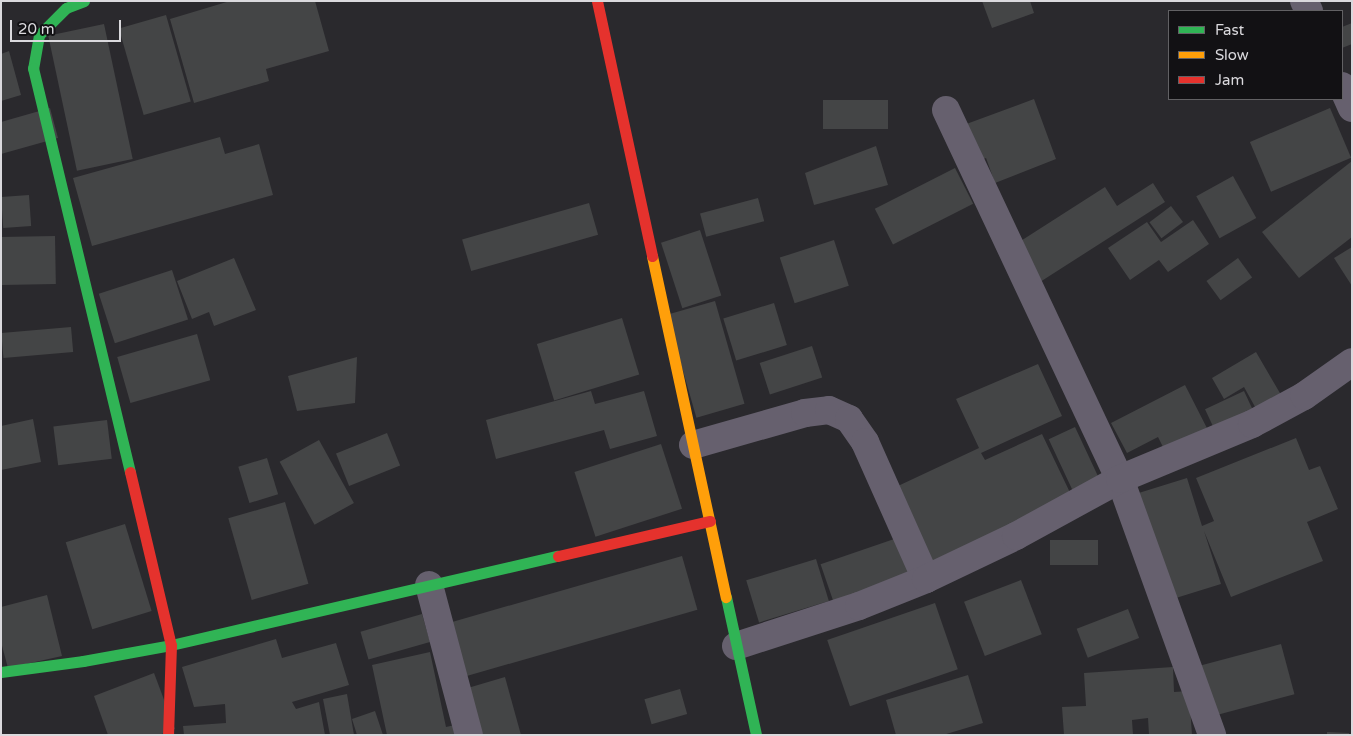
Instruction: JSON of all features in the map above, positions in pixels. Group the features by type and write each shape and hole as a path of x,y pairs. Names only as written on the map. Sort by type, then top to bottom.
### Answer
{"street":[{"path":"84,1 66,8 38,35 33,68 171,644 168,735"},
{"path":"597,1 756,735"},
{"path":"1343,88 1352,108"},
{"path":"946,110 1120,479 1212,735"},
{"path":"736,646 859,606 926,579 1016,536 1120,479 1252,424 1304,396 1352,362"},
{"path":"693,445 805,413 829,410 849,419 865,442 926,579"},
{"path":"1,672 83,661 171,644 710,521"},
{"path":"429,585 469,735"}],"building":[{"path":"230,1 315,1 329,51 266,69 269,81 194,103 170,19"},
{"path":"982,1 1030,1 1034,13 992,28"},
{"path":"166,15 191,102 144,115 119,29"},
{"path":"1352,23 1352,44 1343,48 1343,27"},
{"path":"104,24 133,159 77,171 48,36"},
{"path":"9,51 21,95 1,101 1,54"},
{"path":"1034,99 1056,159 995,183 986,158 965,166 950,130"},
{"path":"823,100 888,100 888,129 823,129"},
{"path":"50,108 58,138 1,154 1,122"},
{"path":"1330,108 1351,158 1271,192 1250,142"},
{"path":"220,137 225,154 259,144 273,195 92,246 73,178"},
{"path":"876,146 888,185 814,205 805,173"},
{"path":"1352,161 1352,237 1299,278 1262,232"},
{"path":"955,168 973,204 893,244 875,209"},
{"path":"1233,176 1256,218 1220,238 1196,196"},
{"path":"1153,183 1165,202 1040,282 1016,244 1105,187 1117,206"},
{"path":"29,195 31,226 3,228 1,197"},
{"path":"758,198 764,221 706,237 700,214"},
{"path":"589,203 598,235 471,271 462,239"},
{"path":"1171,206 1183,222 1161,238 1149,222"},
{"path":"1193,220 1209,244 1168,272 1159,260 1130,280 1108,248 1147,222 1161,242"},
{"path":"700,230 721,296 682,308 661,243"},
{"path":"55,236 56,284 2,285 1,237"},
{"path":"834,240 849,286 795,303 780,258"},
{"path":"1352,247 1352,286 1334,258"},
{"path":"234,258 256,310 214,326 209,312 192,319 177,281"},
{"path":"1238,258 1252,277 1221,300 1206,281"},
{"path":"172,270 188,319 115,343 99,294"},
{"path":"715,301 744,404 696,418 667,315"},
{"path":"774,303 787,345 736,361 723,318"},
{"path":"622,318 639,374 554,400 537,344"},
{"path":"71,327 73,352 3,358 1,333"},
{"path":"197,334 210,380 130,403 117,357"},
{"path":"812,346 822,377 770,394 760,363"},
{"path":"1256,352 1284,400 1259,414 1244,387 1224,399 1212,378"},
{"path":"357,357 355,403 297,411 288,376"},
{"path":"1038,364 1062,416 981,453 985,460 1042,434 1075,503 922,574 883,493 979,448 956,399"},
{"path":"1185,385 1211,436 1168,457 1158,437 1127,453 1111,423"},
{"path":"591,391 595,404 644,391 657,436 610,449 604,430 496,459 486,420"},
{"path":"1244,391 1259,423 1220,441 1205,409"},
{"path":"33,419 41,462 1,470 1,426"},
{"path":"107,420 112,459 58,465 53,427"},
{"path":"1075,427 1103,487 1077,499 1049,439"},
{"path":"387,433 400,465 349,486 336,454"},
{"path":"1296,438 1309,470 1320,466 1338,509 1307,522 1323,561 1231,597 1204,531 1221,584 1163,602 1129,496 1187,478 1202,526 1214,521 1196,478"},
{"path":"319,440 354,503 315,525 280,462"},
{"path":"661,444 682,509 595,537 574,472"},
{"path":"267,458 278,494 249,503 238,467"},
{"path":"285,502 308,584 252,600 228,518"},
{"path":"125,524 152,611 92,629 66,542"},
{"path":"900,537 916,584 837,612 821,564"},
{"path":"1050,540 1098,540 1098,565 1050,565"},
{"path":"682,556 697,610 458,678 443,625"},
{"path":"816,559 829,601 759,622 746,580"},
{"path":"1021,580 1042,634 985,656 964,602"},
{"path":"47,595 62,656 8,668 1,642 1,607"},
{"path":"935,603 958,669 850,706 827,640"},
{"path":"1128,609 1139,638 1088,658 1077,629"},
{"path":"422,614 430,642 368,660 360,632"},
{"path":"276,639 282,658 336,643 349,685 292,702 296,709 319,702 325,735 184,735 183,726 226,723 225,704 194,707 182,667"},
{"path":"1281,644 1294,694 1205,718 1191,668"},
{"path":"430,652 446,727 464,723 467,735 387,735 372,665"},
{"path":"1173,667 1174,692 1189,691 1192,735 1149,735 1148,718 1132,720 1133,735 1064,735 1062,707 1086,706 1084,673"},
{"path":"154,673 175,729 159,735 108,735 94,696"},
{"path":"968,675 983,723 943,735 896,735 886,700"},
{"path":"505,677 521,735 474,735 461,690"},
{"path":"680,689 687,714 652,724 644,699"},
{"path":"347,694 354,735 330,735 323,699"},
{"path":"375,711 383,735 357,735 352,719"},
{"path":"1327,732 1349,733 1349,735 1327,735"}],"traffic: fast":[{"path":"84,1 66,8 39,35 33,68 130,472"},
{"path":"1,672 83,661 171,645 558,556"},
{"path":"726,597 756,735"}],"traffic: slow":[{"path":"652,256 726,597"}],"traffic: jam":[{"path":"597,1 652,256"},
{"path":"130,472 171,645 168,735"},
{"path":"558,556 710,521"}]}
